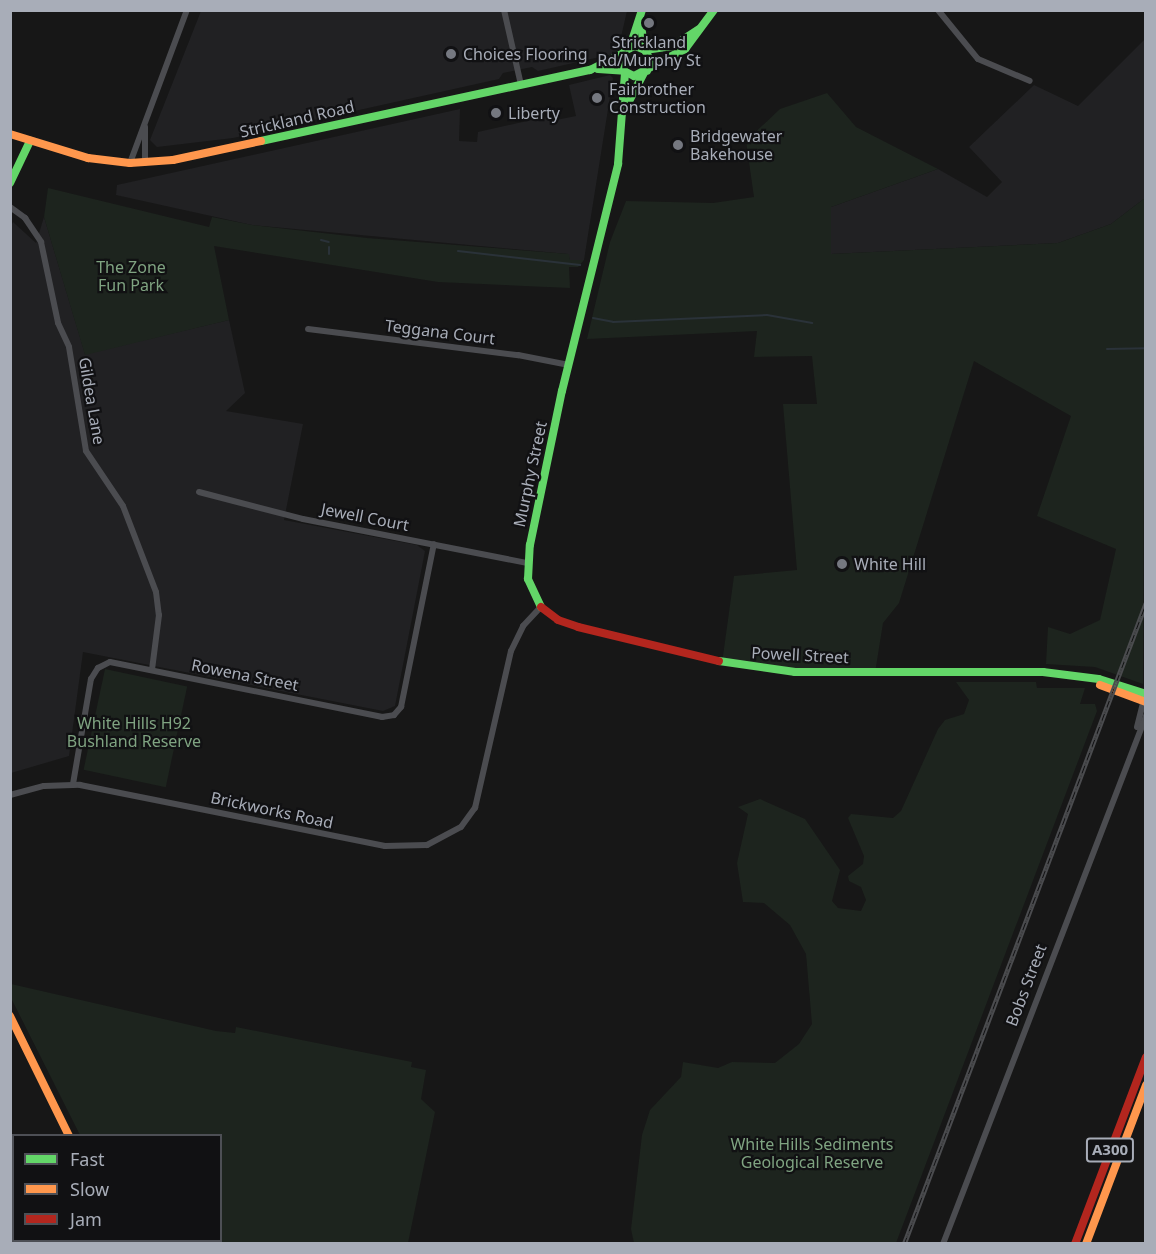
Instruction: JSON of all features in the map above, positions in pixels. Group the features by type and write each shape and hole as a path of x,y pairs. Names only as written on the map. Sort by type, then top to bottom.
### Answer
{"main road":[{"path":"642,11 620,63 625,71 634,76 685,49 714,10"},
{"path":"642,11 645,49 650,60 645,72"},
{"path":"624,52 635,46 645,49 673,46 703,25"},
{"name":"Strickland Road","path":"590,70 624,52"},
{"name":"Strickland Road","path":"10,134 75,156 145,163 227,150 590,70 625,71"},
{"name":"Murphy Street","path":"542,607 530,587 528,563 569,365 614,181 625,112 625,71"},
{"name":"Murphy Street","path":"625,112 645,72"},
{"path":"10,183 30,141"},
{"name":"Powell Street","path":"542,607 558,620 578,627 765,670 1068,675 1099,679 1145,698"},
{"path":"10,1016 68,1134"},
{"name":"A300","path":"1075,1244 1146,1057"},
{"path":"1137,1080 1142,1080 1146,1073"},
{"name":"A300","path":"1086,1244 1146,1085"}],"street":[{"path":"130,163 133,148 145,126 187,10"},
{"path":"504,10 520,85"},
{"path":"938,10 978,59 1030,81"},
{"path":"145,126 145,163"},
{"name":"Gildea Lane","path":"10,207 25,218 41,242 58,323 69,347 86,451 123,506 156,592 159,615 152,670"},
{"name":"Teggana Court","path":"308,329 518,355 569,365"},
{"name":"Jewell Court","path":"199,492 303,519 528,563"},
{"name":"Rowena Street","path":"73,784 94,673 110,662 382,717 394,715 401,707 434,544"},
{"name":"Brickworks Road","path":"73,784 400,848 427,845 460,827 480,798 515,640 542,607"},
{"name":"Bobs Street","path":"943,1244 1135,736 1145,698"},
{"name":"Bobs Street","path":"1135,736 1146,716"},
{"path":"10,795 36,788 73,784"}],"shaded area":[{"path":"201,11 627,11 618,50 613,54 538,71 532,67 503,73 499,79 233,138 157,147 150,140"},
{"path":"1145,39 1145,198 1111,224 1058,243 831,254 831,207 938,169 987,197 1002,182 969,147 1034,85 1078,106"},
{"path":"610,75 613,78 584,260 570,260 568,254 252,225 116,195 117,185 460,109 459,141 477,142 478,132 554,115 556,120 576,116 569,85"},
{"path":"44,217 85,354 229,320 245,393 226,411 303,424 284,520 417,545 425,551 395,706 383,711 83,652 69,756 11,773 11,226 13,222 36,243"}],"green space":[{"path":"827,93 856,127 938,169 831,207 831,254 1058,243 1111,224 1145,198 1143,684 1095,667 1046,664 1048,627 1070,634 1100,620 1116,549 1037,516 1071,416 974,361 899,603 883,623 875,673 765,670 722,663 734,576 797,570 783,404 817,404 812,356 754,357 757,331 587,339 610,242 626,201 713,203 754,197 746,141 780,109"},
{"name":"The Zone Fun Park","path":"48,188 209,227 212,217 252,225 367,238 569,254 570,260 584,260 578,267 569,267 570,288 438,282 214,246 229,320 85,355 44,217"},
{"name":"White Hills H92 Bushland Reserve","path":"105,669 187,686 166,787 84,770"},
{"name":"White Hills Sediments Geological Reserve","path":"956,682 1036,682 1037,688 1085,688 1080,704 1095,704 1097,711 896,1243 634,1243 631,1229 642,1135 650,1110 681,1077 683,1062 718,1068 732,1062 775,1063 799,1044 812,1024 806,954 790,925 764,903 743,902 737,863 748,814 738,807 760,799 805,819 840,870 832,901 838,908 861,911 866,900 861,887 849,881 848,876 863,864 864,856 848,818 851,814 893,818 901,811 938,729 945,720 964,714 969,700"},
{"path":"11,984 216,1031 235,1033 236,1027 412,1062 411,1067 426,1070 421,1099 435,1112 408,1243 191,1243 222,1242 222,1134 79,1134 11,998"}],"waterway":[{"path":"321,240 329,242"},
{"path":"329,247 329,254"},
{"path":"458,251 580,265"},
{"path":"593,318 613,322 767,315 812,323"},
{"path":"1107,349 1146,348"}],"railway":[{"path":"904,1244 1146,603"}],"traffic: fast":[{"path":"642,10 633,38 620,59 624,71 634,76 685,49 714,10"},
{"path":"641,24 644,49"},
{"path":"645,50 673,46 699,29"},
{"path":"626,50 635,46 645,50 650,60 647,71"},
{"path":"261,141 590,70 623,53"},
{"path":"598,69 624,71"},
{"path":"541,607 528,579 530,545 562,391 618,164 625,72"},
{"path":"628,103 644,73"},
{"path":"10,183 30,141"},
{"path":"719,661 795,672 1043,672 1099,679 1146,694"}],"traffic: slow":[{"path":"10,134 88,158 130,163 173,160 261,141"},
{"path":"1100,685 1146,702"},
{"path":"10,1016 68,1134"},
{"path":"1086,1244 1146,1085"}],"traffic: jam":[{"path":"541,607 558,620 578,627 719,661"},
{"path":"1075,1244 1146,1057"}],"place":[{"name":"Strickland Rd/Murphy St","path":"649,23"},
{"name":"Choices Flooring","path":"451,54"},
{"name":"Fairbrother Construction","path":"597,98"},
{"name":"Liberty","path":"496,113"},
{"name":"Bridgewater Bakehouse","path":"678,145"},
{"name":"White Hill","path":"842,564"}]}
